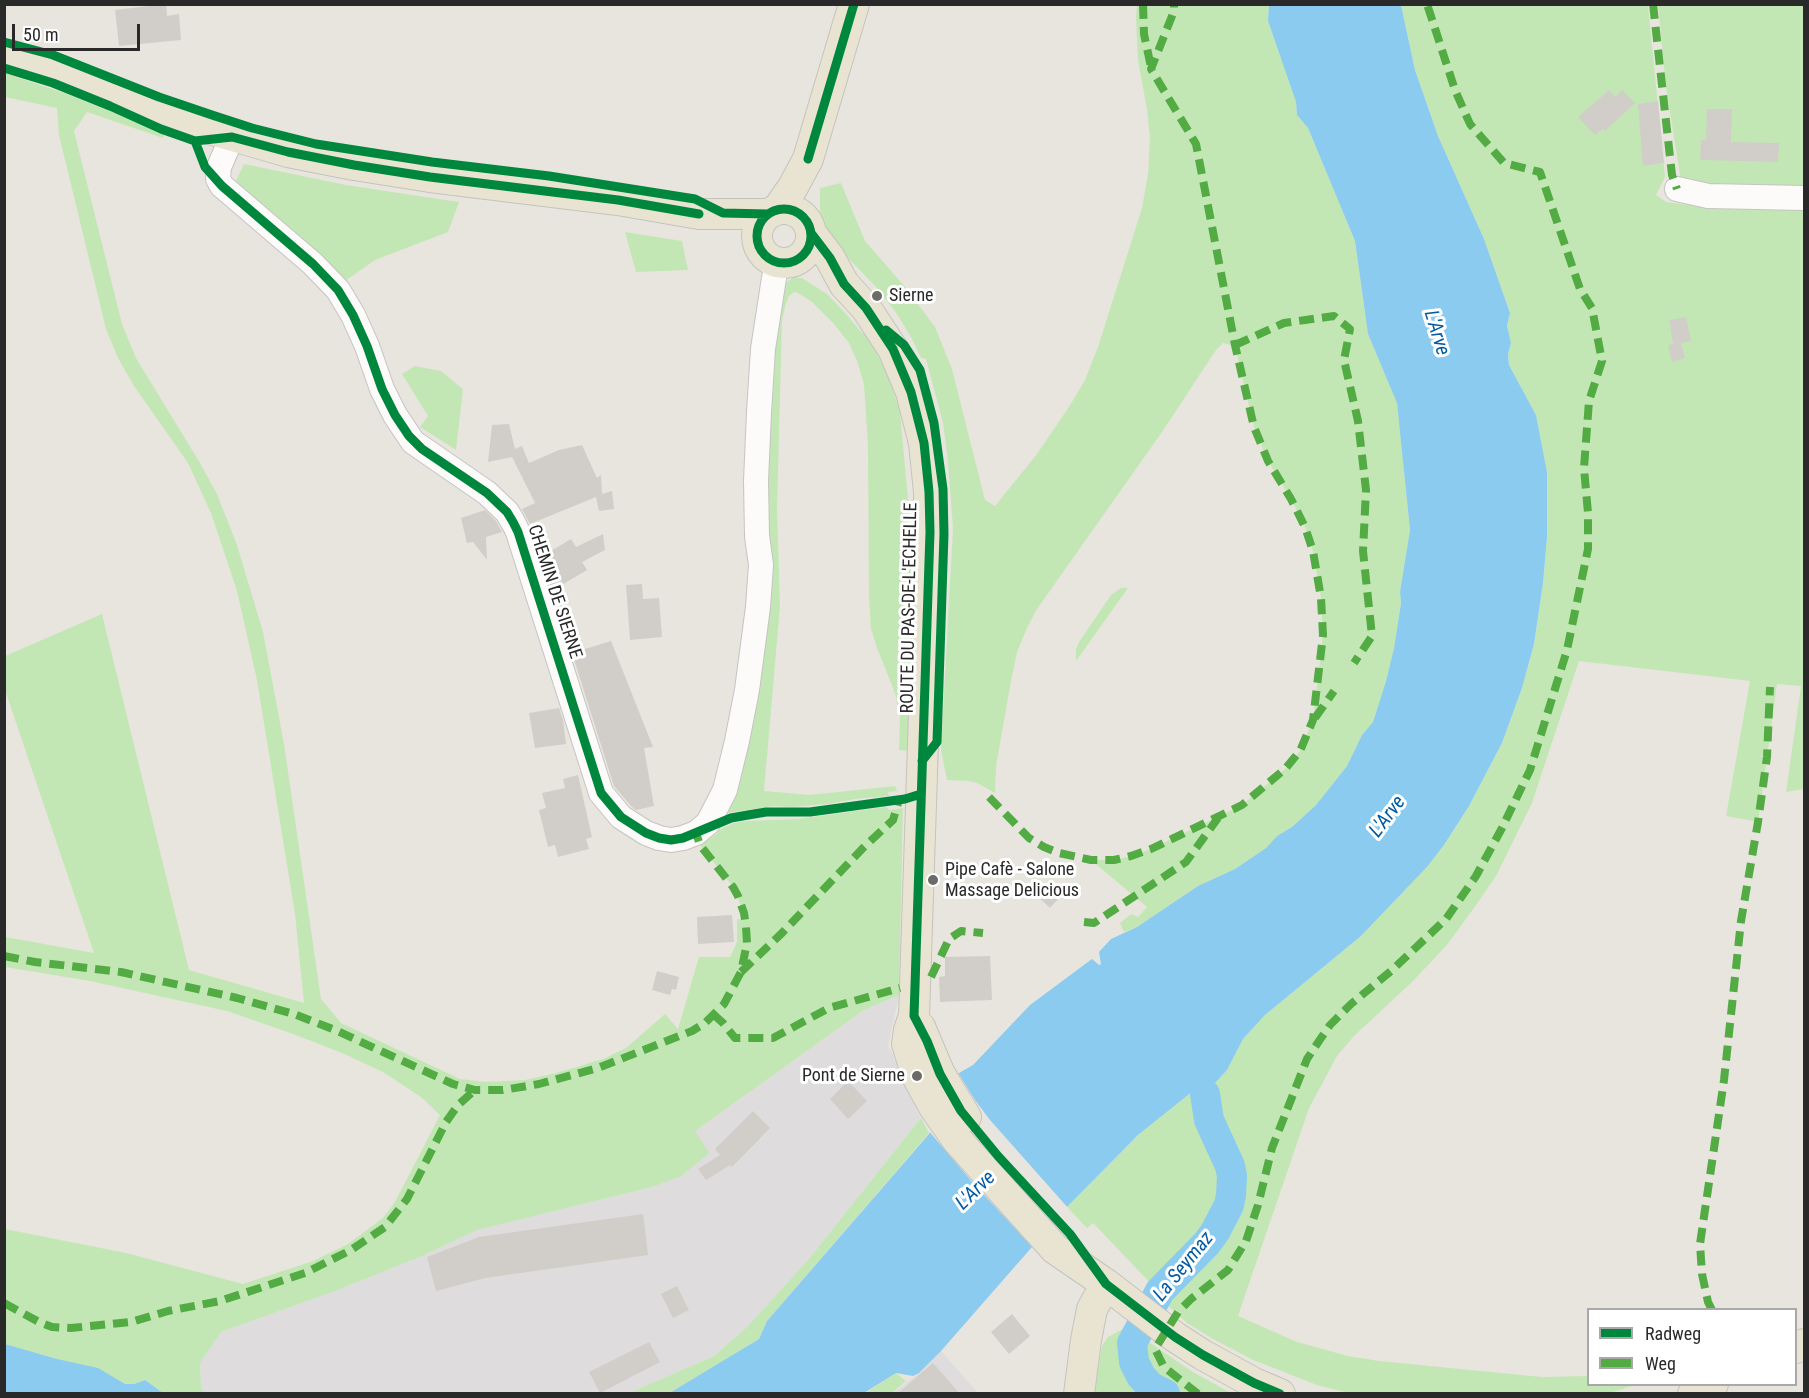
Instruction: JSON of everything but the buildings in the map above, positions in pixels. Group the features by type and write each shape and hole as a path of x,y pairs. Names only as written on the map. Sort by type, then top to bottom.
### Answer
{"main road":[{"path":"808,159 811,242 807,251 800,258 777,260 759,248 756,233 762,219 772,212 793,187 808,159 854,4"},
{"name":"ROUTE DU PAS-DE-L'ECHELLE","path":"4,56 58,72 165,116 288,152 430,177 618,200 699,214 772,212"},
{"path":"772,212 787,209 796,212 804,218 810,230"},
{"name":"ROUTE DU PAS-DE-L'ECHELLE","path":"699,214 777,260 805,267 844,284"},
{"name":"ROUTE DU PAS-DE-L'ECHELLE","path":"810,230 830,258 844,284 866,308 893,350 911,392 924,443 930,532 914,1023 927,1041 950,1094 973,1126 990,1162 1062,1242 1113,1290 1175,1337 1224,1368 1280,1394"},
{"path":"1079,1394 1092,1309 1113,1290"},
{"path":"1692,1394 1710,1386"}],"street":[{"name":"CHEMIN DE SIERNE","path":"232,137 217,173 222,186 313,264 338,290 362,336 382,389 413,442 488,493 507,512 518,532 602,793 621,817 659,838 671,840 683,838 696,833 708,823 725,790 737,741 747,690 758,607 761,565 757,536 756,481 759,412 763,349 777,260"},
{"path":"1677,189 1708,196 1804,198"}],"shaded area":[{"path":"899,995 888,1046 921,1118 808,1260 747,1327 714,1356 627,1394 205,1393 201,1388 200,1363 221,1332 335,1291 422,1256 477,1230 652,1187 695,1131 864,1010"},
{"path":"941,1351 978,1393 892,1394 919,1373"}],"green space":[{"path":"1137,5 1269,5 1268,21 1296,102 1297,115 1308,128 1355,241 1368,334 1397,402 1410,530 1394,648 1386,681 1373,722 1362,735 1347,766 1316,805 1292,827 1277,836 1266,848 1235,869 1198,886 1137,927 1124,932 1120,923 1131,914 1138,917 1147,907 1091,860 1114,860 1151,849 1242,805 1285,769 1300,751 1313,720 1323,635 1321,598 1313,551 1305,527 1268,461 1254,427 1235,346 1223,343 1216,350 1162,432 1037,609 1017,652 996,766 995,793 977,783 947,780 941,750 953,528 943,423 926,359 921,358 897,314 877,288 825,234 820,210 820,188 841,183 865,241 906,288 935,327 952,369 985,500 995,506 1037,454 1085,380 1098,347 1142,208 1148,174 1150,139 1138,60"},
{"path":"1401,5 1648,5 1665,177 1656,195 1666,202 1689,205 1804,206 1804,789 1786,792 1801,686 1777,684 1758,822 1726,816 1750,681 1579,661 1532,803 1496,876 1446,946 1412,982 1354,1036 1337,1056 1309,1108 1238,1316 1297,1342 1348,1356 1542,1377 1587,1376 1587,1386 1632,1386 1607,1394 1352,1394 1317,1385 1253,1360 1187,1323 1155,1294 1157,1290 1093,1223 1087,1228 1067,1207 1138,1135 1193,1091 1205,1094 1227,1070 1243,1039 1265,1015 1361,936 1427,867 1469,806 1502,743 1522,688 1534,644 1543,583 1547,537 1547,472 1536,415 1509,365 1508,354 1511,343 1507,326 1510,313 1484,239 1438,136 1415,70"},
{"path":"1658,5 1804,5 1804,192 1693,190 1681,181 1666,87"},
{"path":"5,73 67,94 164,134 163,138 87,112 74,131 122,324 136,358 217,494 237,545 263,632 284,744 321,999 341,1023 460,1079 486,1082 525,1080 603,1059 626,1048 665,1014 678,1029 699,957 730,957 737,942 737,919 744,920 744,913 733,887 700,845 718,833 717,831 734,823 798,819 886,807 889,810 903,808 899,995 864,1010 695,1131 709,1153 681,1176 652,1187 477,1230 422,1256 335,1291 221,1332 200,1363 201,1388 205,1393 163,1393 145,1380 125,1384 57,1359 5,1344 5,1229 126,1253 243,1284 313,1261 348,1244 383,1218 395,1202 440,1115 421,1097 383,1072 342,1053 227,1011 90,981 5,967 5,937 94,953 5,690 5,656 102,614 189,970 304,1003 295,914 257,680 237,591 211,513 188,463 134,386 118,358 106,329 59,135 57,108 5,97"},
{"path":"244,164 346,185 459,202 448,232 375,260 345,281 337,271 235,183"},
{"path":"625,232 682,241 688,270 636,272"},
{"path":"794,277 802,278 827,294 862,333 866,332 890,380 900,412 912,543 908,751 899,750 900,717 895,693 871,629 868,446 864,384 849,343 812,302 794,292 786,303 782,320 777,510 780,606 764,791 810,795 895,786 897,791 888,792 889,796 828,804 774,806 721,814 737,774 766,386 784,284"},
{"path":"415,366 441,371 463,389 456,450 420,427 428,416 402,374"},
{"path":"1121,588 1128,588 1076,661 1076,649 1079,642 1111,595"},
{"path":"921,1118 929,1133 767,1321 759,1339 675,1390 667,1393 627,1394 714,1356 747,1327 808,1260"},
{"path":"1123,1329 1137,1334 1193,1372 1231,1393 1094,1393 1102,1346 1108,1337"},
{"path":"896,1373 906,1381 892,1393 864,1394"}],"water":[{"name":"L'Arve","path":"1269,5 1401,5 1415,70 1438,136 1484,239 1510,313 1507,326 1511,343 1508,354 1509,365 1536,415 1547,472 1547,537 1534,644 1522,688 1502,743 1469,806 1427,867 1361,936 1265,1015 1243,1039 1227,1070 1205,1094 1193,1091 1138,1135 1067,1207 919,1373 913,1376 896,1373 864,1393 668,1394 759,1339 767,1321 929,1134 959,1073 973,1065 1030,1005 1092,959 1099,965 1101,964 1099,952 1111,939 1137,927 1198,886 1235,869 1292,827 1316,805 1347,766 1362,735 1373,722 1394,648 1410,530 1397,403 1368,334 1355,241 1308,128 1297,115 1296,102 1268,21"},
{"path":"5,1344 98,1368 125,1384 145,1380 163,1393 5,1393"}],"pier":[{"name":"Pont de Sierne","path":"957,1071 990,1120 1069,1209 1034,1249 928,1130"}],"waterway":[{"name":"La Seymaz","path":"1165,1394 1151,1387 1141,1376 1134,1362 1132,1343 1160,1291 1207,1243 1229,1205 1232,1176 1230,1166 1209,1120 1205,1094"}],"marked path":[{"path":"1143,4 1144,34 1151,67"},
{"path":"989,797 1029,838 1044,847 1091,860 1114,860 1131,856 1151,849 1242,805 1285,769 1300,751 1313,720 1323,635 1321,598 1313,551 1305,527 1268,461 1254,427 1235,345 1196,144 1151,69 1174,11 1174,4"},
{"path":"1198,1394 1164,1367 1155,1349 1178,1312 1228,1270 1246,1241 1258,1205 1272,1148 1307,1059 1330,1025 1446,919 1476,876 1502,828 1530,770 1567,650 1588,549 1584,468 1589,401 1602,361 1592,308 1580,289 1540,172 1504,163 1470,124 1455,90 1427,4"},
{"path":"1653,4 1672,175 1677,189"},
{"path":"1235,345 1284,323 1334,316 1350,329 1344,360 1358,421 1366,490 1363,551 1372,636 1354,663"},
{"path":"1711,1308 1702,1274 1700,1244 1724,1080 1741,921 1767,757 1770,687"},
{"path":"1315,718 1334,691"},
{"path":"741,972 893,820 899,800"},
{"path":"1084,922 1094,923 1186,862 1218,818"},
{"path":"4,956 121,972 237,998 294,1014 335,1030 453,1084 475,1090 503,1090 539,1084 598,1068 692,1031 705,1023 724,1004 741,972 747,943 744,913 733,887 700,845 696,833"},
{"path":"931,977 949,939 961,931 983,933"},
{"path":"713,1014 735,1038 773,1038 829,1008 900,988"},
{"path":"4,1303 52,1327 71,1328 131,1322 168,1311 220,1301 305,1273 351,1250 385,1227 407,1199 446,1122 458,1105 475,1090"}],"cycle path":[{"path":"808,159 854,4"},
{"path":"4,42 53,55 159,97 212,115 316,144 695,199 723,213 768,214"},
{"path":"4,68 53,83 195,141 232,137 288,152 354,165 430,177 618,200 699,214"},
{"path":"195,141 205,167 222,186 313,264 338,290 353,315 367,346 382,389 409,436 422,449 487,493 507,512 518,532 601,793 621,817 646,833 671,840 683,838 731,818 766,812 810,812 905,799 921,794"},
{"path":"779,209 789,209 799,213 807,221 811,236 807,251 799,259 789,263 779,263 769,259 761,251 757,241 757,231 761,221 769,213 779,209"},
{"path":"811,233 830,258 844,284 866,308 893,349 911,392 924,443 930,532 914,1016 940,1074 961,1111 998,1156 1070,1234 1106,1284 1175,1337 1203,1355 1254,1383 1280,1394"},
{"path":"886,330 904,345 920,370 934,423 943,489 944,534 937,742 922,761"}],"place":[{"name":"Sierne","path":"877,296"},
{"name":"Pipe Cafè - Salone Massage Delicious","path":"933,880"},
{"name":"Pont de Sierne","path":"917,1076"}]}
